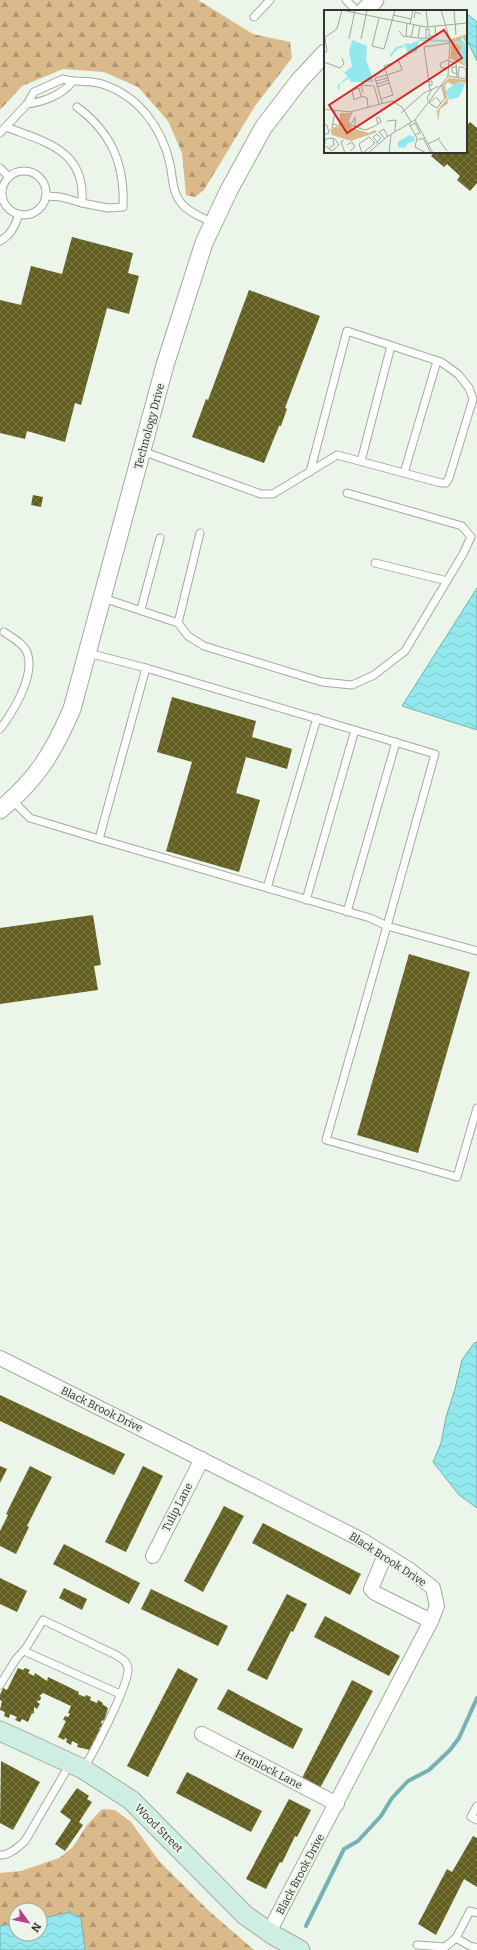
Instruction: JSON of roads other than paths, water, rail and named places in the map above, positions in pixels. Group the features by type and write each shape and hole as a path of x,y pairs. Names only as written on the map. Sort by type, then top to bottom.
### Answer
{"main road":[{"name":"Wood Street","path":"0,1732 77,1766 131,1800 245,1915 269,1932 300,1950"}],"street":[{"path":"365,10 374,0"},
{"name":"Technology Drive","path":"6,805 43,767 59,739 72,709 165,364 204,243 228,190 263,128 299,81 324,54"},
{"name":"Black Brook Drive","path":"0,1358 360,1539 410,1570 433,1588 437,1606 431,1622 269,1932"},
{"name":"Tulip Lane","path":"153,1556 202,1459"},
{"path":"386,1555 371,1589 375,1593 431,1622"},
{"name":"Hemlock Lane","path":"202,1734 337,1804"}],"lane":[{"path":"254,17 270,0"},
{"path":"346,0 356,10"},
{"path":"0,133 27,104 34,92 63,79 72,82 85,81 102,84 136,104 152,120 161,136 170,164 175,194 182,205 213,223"},
{"path":"27,104 39,103 66,89 72,82"},
{"path":"46,196 61,197 108,208 123,207 124,192 122,174 111,143 96,123 77,107"},
{"path":"6,127 52,144 68,156 76,167 83,188 82,203"},
{"path":"0,168 9,177"},
{"path":"18,172 31,172 42,180 45,187 46,196 42,206 36,211 30,214 19,214 10,211 3,200 3,186 9,177 18,172"},
{"path":"0,241 6,238 12,230 19,214"},
{"path":"142,451 261,494 273,494 310,472 337,455 441,484 446,483 450,478 474,399 469,388 458,374 442,362 347,331 310,472"},
{"path":"361,461 391,346"},
{"path":"404,473 437,361"},
{"path":"102,598 178,623 188,636 204,646 322,682 352,685 374,675 405,651 463,554 471,537 462,526 347,494"},
{"path":"178,623 200,533"},
{"path":"141,610 160,538"},
{"path":"375,563 447,581"},
{"path":"0,729 23,692 28,668 27,652 17,640 4,632"},
{"path":"88,652 317,718 435,754 326,1140 457,1176 477,1108"},
{"path":"99,838 146,668"},
{"path":"268,888 317,718"},
{"path":"306,900 355,730"},
{"path":"346,912 396,742"},
{"path":"6,805 30,818 370,918 387,926 477,951"},
{"path":"0,1685 16,1658 24,1651 43,1620 116,1655 126,1662 128,1670 120,1694 92,1754 77,1766 25,1841 17,1848 4,1855 0,1855"},
{"path":"24,1651 120,1694"},
{"path":"477,1806 471,1817 477,1820"},
{"path":"418,1945 445,1947 456,1938 470,1912 477,1912"},
{"path":"456,1938 470,1946 477,1948"}],"water":[{"path":"467,14 477,22 477,61 467,40"},
{"path":"477,588 477,730 402,706"},
{"path":"477,1342 477,1508 459,1495 433,1462 441,1443 446,1417 462,1360 474,1343"},
{"path":"70,1912 81,1918 85,1950 0,1950 0,1926 8,1924 8,1942 48,1942 48,1917"}],"waterway":[{"path":"306,1926 344,1849 358,1841 381,1816 392,1798 408,1781 429,1770 450,1750 459,1738 477,1698"}]}
